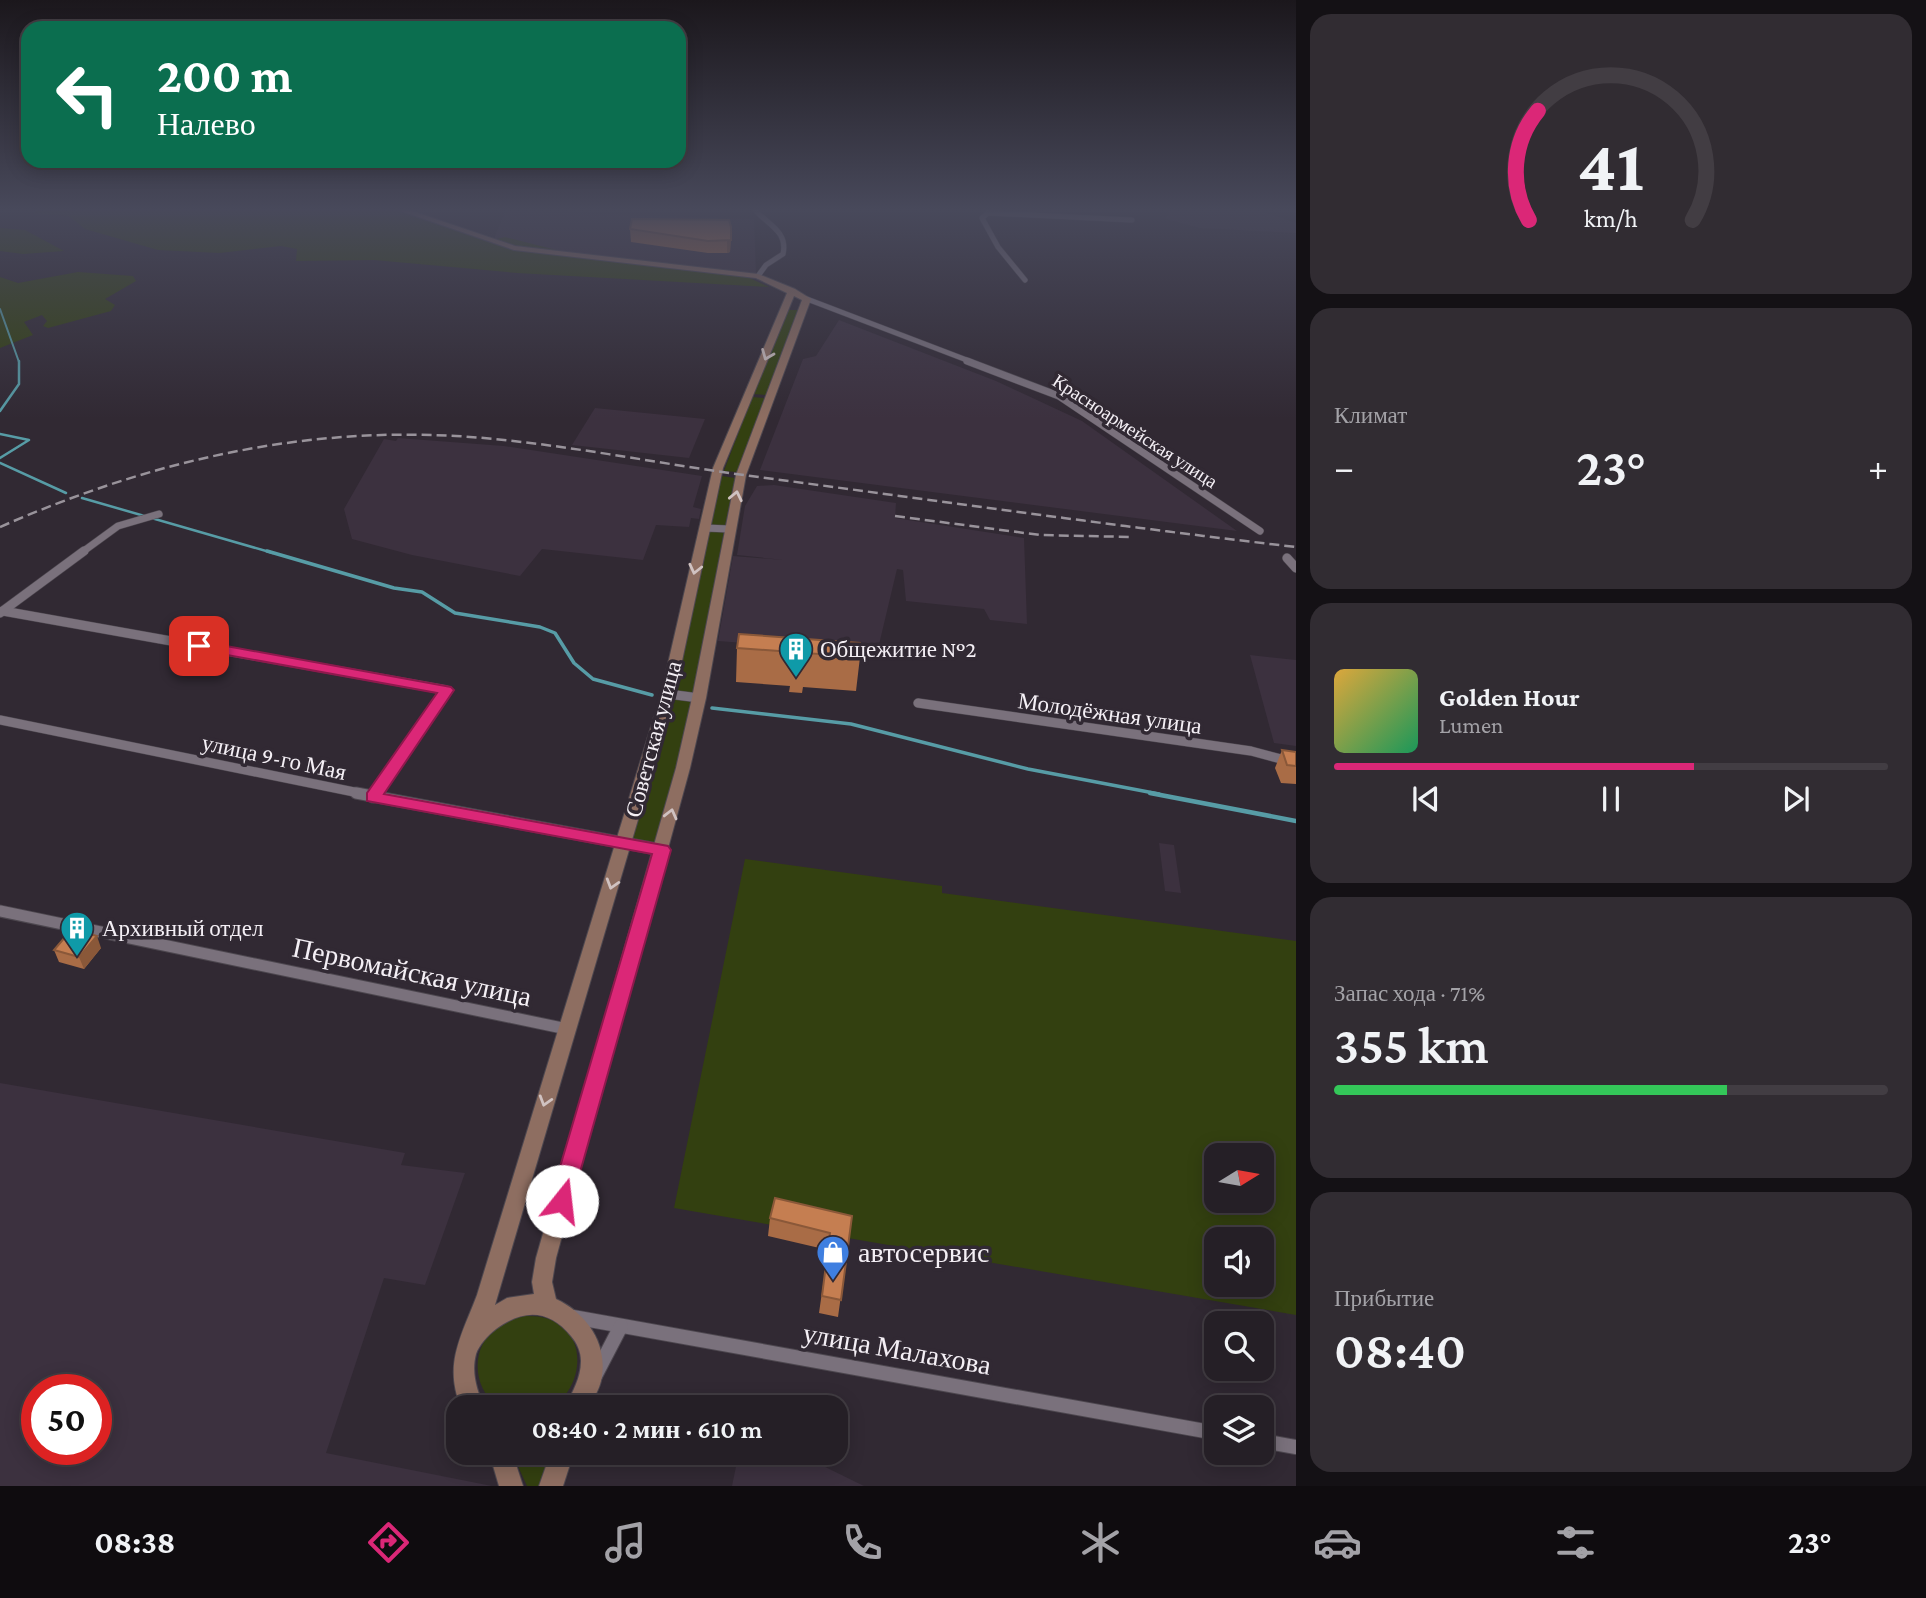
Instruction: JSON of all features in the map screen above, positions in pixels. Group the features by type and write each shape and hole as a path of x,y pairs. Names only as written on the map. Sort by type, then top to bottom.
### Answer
{"main road":[{"name":"Красноармейская улица","path":"768,280 807,299"},
{"name":"Советская улица","path":"469,1395 462,1373 467,1349 488,1295 668,694 718,468 792,291"},
{"name":"Советская улица","path":"547,1306 542,1282 546,1258 662,850 699,698 741,475 807,299"},
{"path":"467,1349 475,1334 492,1317 524,1304 547,1306 569,1316 582,1329 592,1350 593,1367 583,1395"},
{"path":"504,1465 511,1486"},
{"path":"551,1486 558,1465"}],"street":[{"name":"Красноармейская улица","path":"807,299 1059,396 1260,531"},
{"path":"1,612 118,526 159,514"},
{"path":"705,528 729,529"},
{"path":"1287,558 1296,568"},
{"path":"1,612 446,690 373,797"},
{"path":"668,694 699,698"},
{"name":"Молодёжная улица","path":"918,703 1251,751 1296,763"},
{"name":"улица 9-го Мая","path":"0,720 373,797 662,850"},
{"name":"Первомайская улица","path":"0,911 567,1029"},
{"name":"улица Малахова","path":"569,1316 1204,1431"},
{"path":"585,1395 621,1326"},
{"path":"1274,1443 1296,1447"}],"shaded area":[{"path":"839,320 996,381 1082,421 1237,531 760,470 803,359 816,356"},
{"path":"595,408 705,419 689,458 572,445"},
{"path":"398,438 504,446 702,476 693,507 701,509 699,519 691,518 689,527 656,525 643,560 542,549 520,576 412,555 352,539 344,509 384,439 396,441"},
{"path":"774,485 896,503 895,518 1024,538 1027,624 990,620 984,609 906,601 903,570 897,569 877,653 718,641 733,556 784,560 737,555 745,506 757,486"},
{"path":"1250,655 1296,660 1296,746 1274,743"},
{"path":"1159,843 1174,845 1181,893 1165,891"},
{"path":"0,1083 405,1153 401,1165 465,1173 425,1285 384,1278 326,1453 492,1486 0,1486"},
{"path":"736,1465 821,1465 864,1486 732,1486"}],"green space":[{"path":"0,280 18,283 32,280 136,281 105,299 115,305 111,311 48,328 43,326 47,321 42,315 24,322 33,335 0,348"},
{"path":"649,280 755,280 769,287"},
{"path":"789,310 799,310 766,395 753,394"},
{"path":"752,397 765,398 737,472 724,471"},
{"path":"722,476 735,478 725,526 709,526"},
{"path":"708,530 724,531 694,695 673,693"},
{"path":"672,697 694,700 656,844 630,841"},
{"path":"745,859 942,886 942,893 1296,941 1296,1315 674,1208"},
{"path":"521,1316 543,1317 558,1323 571,1336 577,1358 576,1370 565,1395 487,1395 479,1377 479,1354 490,1333 507,1321"},
{"path":"517,1465 549,1465 541,1486 527,1486"}],"building":[{"path":"739,634 860,643 860,657 806,653 805,659 792,658 792,652 737,648"},
{"path":"1282,750 1296,752 1296,766 1287,765"},
{"path":"72,929 97,936 79,957 54,950"},
{"path":"775,1198 852,1216 841,1300 822,1296 830,1233 770,1218"}],"waterway":[{"path":"0,309 19,362"},
{"path":"0,411 19,384 19,362"},
{"path":"0,434 29,440 0,458"},
{"path":"0,463 66,493"},
{"path":"82,498 273,553"},
{"path":"267,551 394,588 422,592 455,613 540,627 555,633 574,663 593,679 652,695"},
{"path":"712,708 851,724 1028,769 1159,794"},
{"path":"1150,793 1296,821"}],"railway":[{"path":"0,527 110,485 222,454 337,437 396,435 456,436 530,443 751,476 1296,547"},
{"path":"895,516 1040,535 1131,537"}],"place":[{"name":"Общежитие №2","path":"796,679"},
{"name":"Архивный отдел","path":"77,958"},
{"name":"автосервис","path":"833,1282"}],"route":[{"path":"199,646 446,690 373,797 662,850 562,1201"}]}
